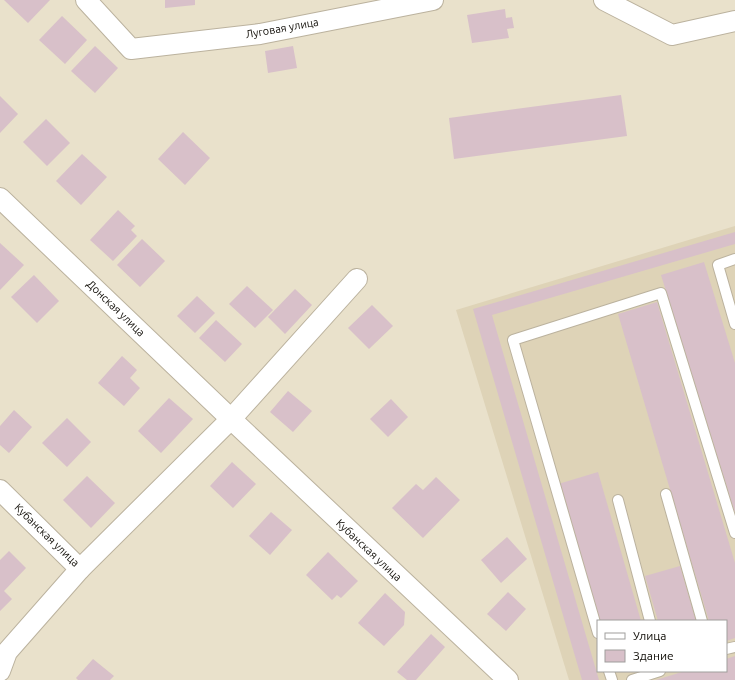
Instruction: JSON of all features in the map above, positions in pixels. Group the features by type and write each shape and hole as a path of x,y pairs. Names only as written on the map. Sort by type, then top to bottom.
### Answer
{"street":[{"name":"Луговая улица","path":"86,0 131,49 260,34 433,0"},
{"path":"604,0 672,35 735,21"},
{"name":"Донская улица","path":"0,198 231,419"},
{"name":"Кубанская улица","path":"0,490 80,569 231,419 357,279"},
{"name":"Кубанская улица","path":"231,419 508,680"},
{"path":"2,680 0,672 7,652 80,569"}],"lane":[{"path":"735,259 718,265 735,324"},
{"path":"597,630 513,340 660,293 735,533"},
{"path":"666,494 702,620"},
{"path":"618,500 650,620"},
{"path":"632,680 657,672"}],"shaded area":[{"path":"735,226 735,680 569,680 456,310"}],"building":[{"path":"4,0 50,0 28,23"},
{"path":"165,0 195,0 195,5 165,8"},
{"path":"505,9 506,18 512,17 514,28 507,29 509,38 472,43 467,15"},
{"path":"62,16 87,40 65,64 39,40"},
{"path":"95,46 118,68 95,93 71,71"},
{"path":"293,46 297,68 268,73 265,51"},
{"path":"621,95 627,136 454,159 449,118"},
{"path":"0,96 18,114 0,133"},
{"path":"46,119 70,143 47,166 23,142"},
{"path":"183,132 210,158 185,185 158,159"},
{"path":"82,154 107,177 81,205 56,181"},
{"path":"118,210 135,226 131,230 137,236 113,261 90,240"},
{"path":"735,232 735,244 492,315 599,680 582,680 473,309"},
{"path":"142,239 165,261 140,287 117,265"},
{"path":"0,243 24,265 0,290"},
{"path":"704,262 735,363 735,513 661,275"},
{"path":"34,275 59,301 37,323 11,297"},
{"path":"247,286 273,310 255,328 229,304"},
{"path":"295,289 312,305 285,334 268,317"},
{"path":"197,296 215,313 195,333 177,316"},
{"path":"657,302 735,563 735,638 727,641 727,620 709,620 618,314"},
{"path":"372,305 393,326 369,349 348,328"},
{"path":"216,320 242,344 225,362 199,338"},
{"path":"122,356 137,370 130,378 140,388 124,406 98,383"},
{"path":"288,391 312,411 293,432 270,412"},
{"path":"169,398 193,419 161,453 138,431"},
{"path":"391,399 408,417 388,437 370,419"},
{"path":"14,410 32,427 9,453 0,445 0,426"},
{"path":"67,418 91,442 67,467 42,443"},
{"path":"232,462 256,484 233,508 210,486"},
{"path":"598,472 641,620 598,620 555,485"},
{"path":"87,476 115,503 91,528 63,500"},
{"path":"436,477 460,500 423,538 392,508 416,484 423,490"},
{"path":"271,512 292,530 270,555 249,536"},
{"path":"507,537 527,559 501,583 481,560"},
{"path":"9,551 26,568 4,591 12,599 0,611 0,560"},
{"path":"328,552 358,581 341,598 337,595 332,600 306,575"},
{"path":"680,566 696,620 658,620 645,576"},
{"path":"508,592 526,609 506,631 487,614"},
{"path":"385,593 405,612 404,625 384,646 358,623"},
{"path":"431,634 445,647 416,680 407,680 397,672"},
{"path":"735,656 735,680 656,680 682,672 727,672 727,659"},
{"path":"93,659 114,676 110,680 78,680 76,678"}]}
